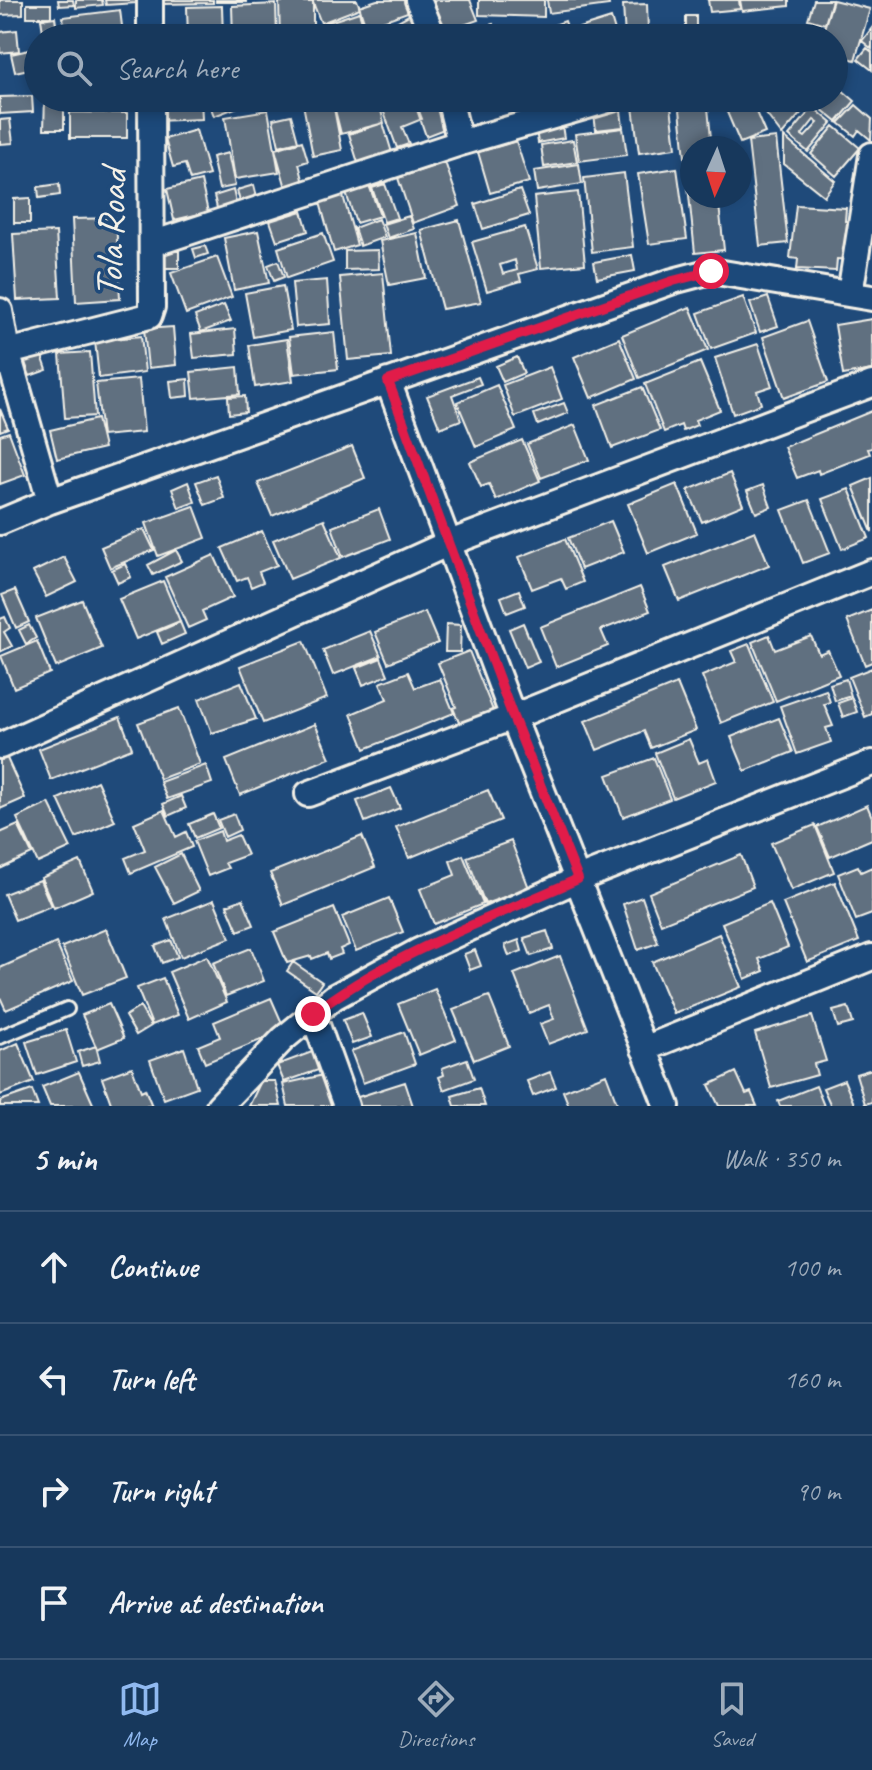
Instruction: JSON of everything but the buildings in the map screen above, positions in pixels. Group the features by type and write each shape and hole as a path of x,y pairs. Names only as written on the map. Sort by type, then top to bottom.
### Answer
{"street":[{"path":"150,0 150,24"},
{"path":"418,0 428,24"},
{"name":"Tola Road","path":"4,352 149,316 152,307 151,112"},
{"path":"452,112 460,143"},
{"path":"152,244 460,143 567,112"},
{"path":"0,522 50,501 388,381 673,281 711,271 861,296 872,155"},
{"path":"0,311 4,352 50,501"},
{"path":"388,381 513,717 667,1106"},
{"path":"0,746 447,544 872,384"},
{"path":"308,794 513,717 872,572"},
{"path":"219,1106 283,1039 334,997 417,952 578,879 872,763"},
{"path":"644,1049 872,957"},
{"path":"313,1014 346,1106"}],"lane":[{"path":"0,1037 67,1009"}],"route":[{"path":"313,1014 334,997 417,952 578,879 513,717 388,381 673,281 711,271"}]}
